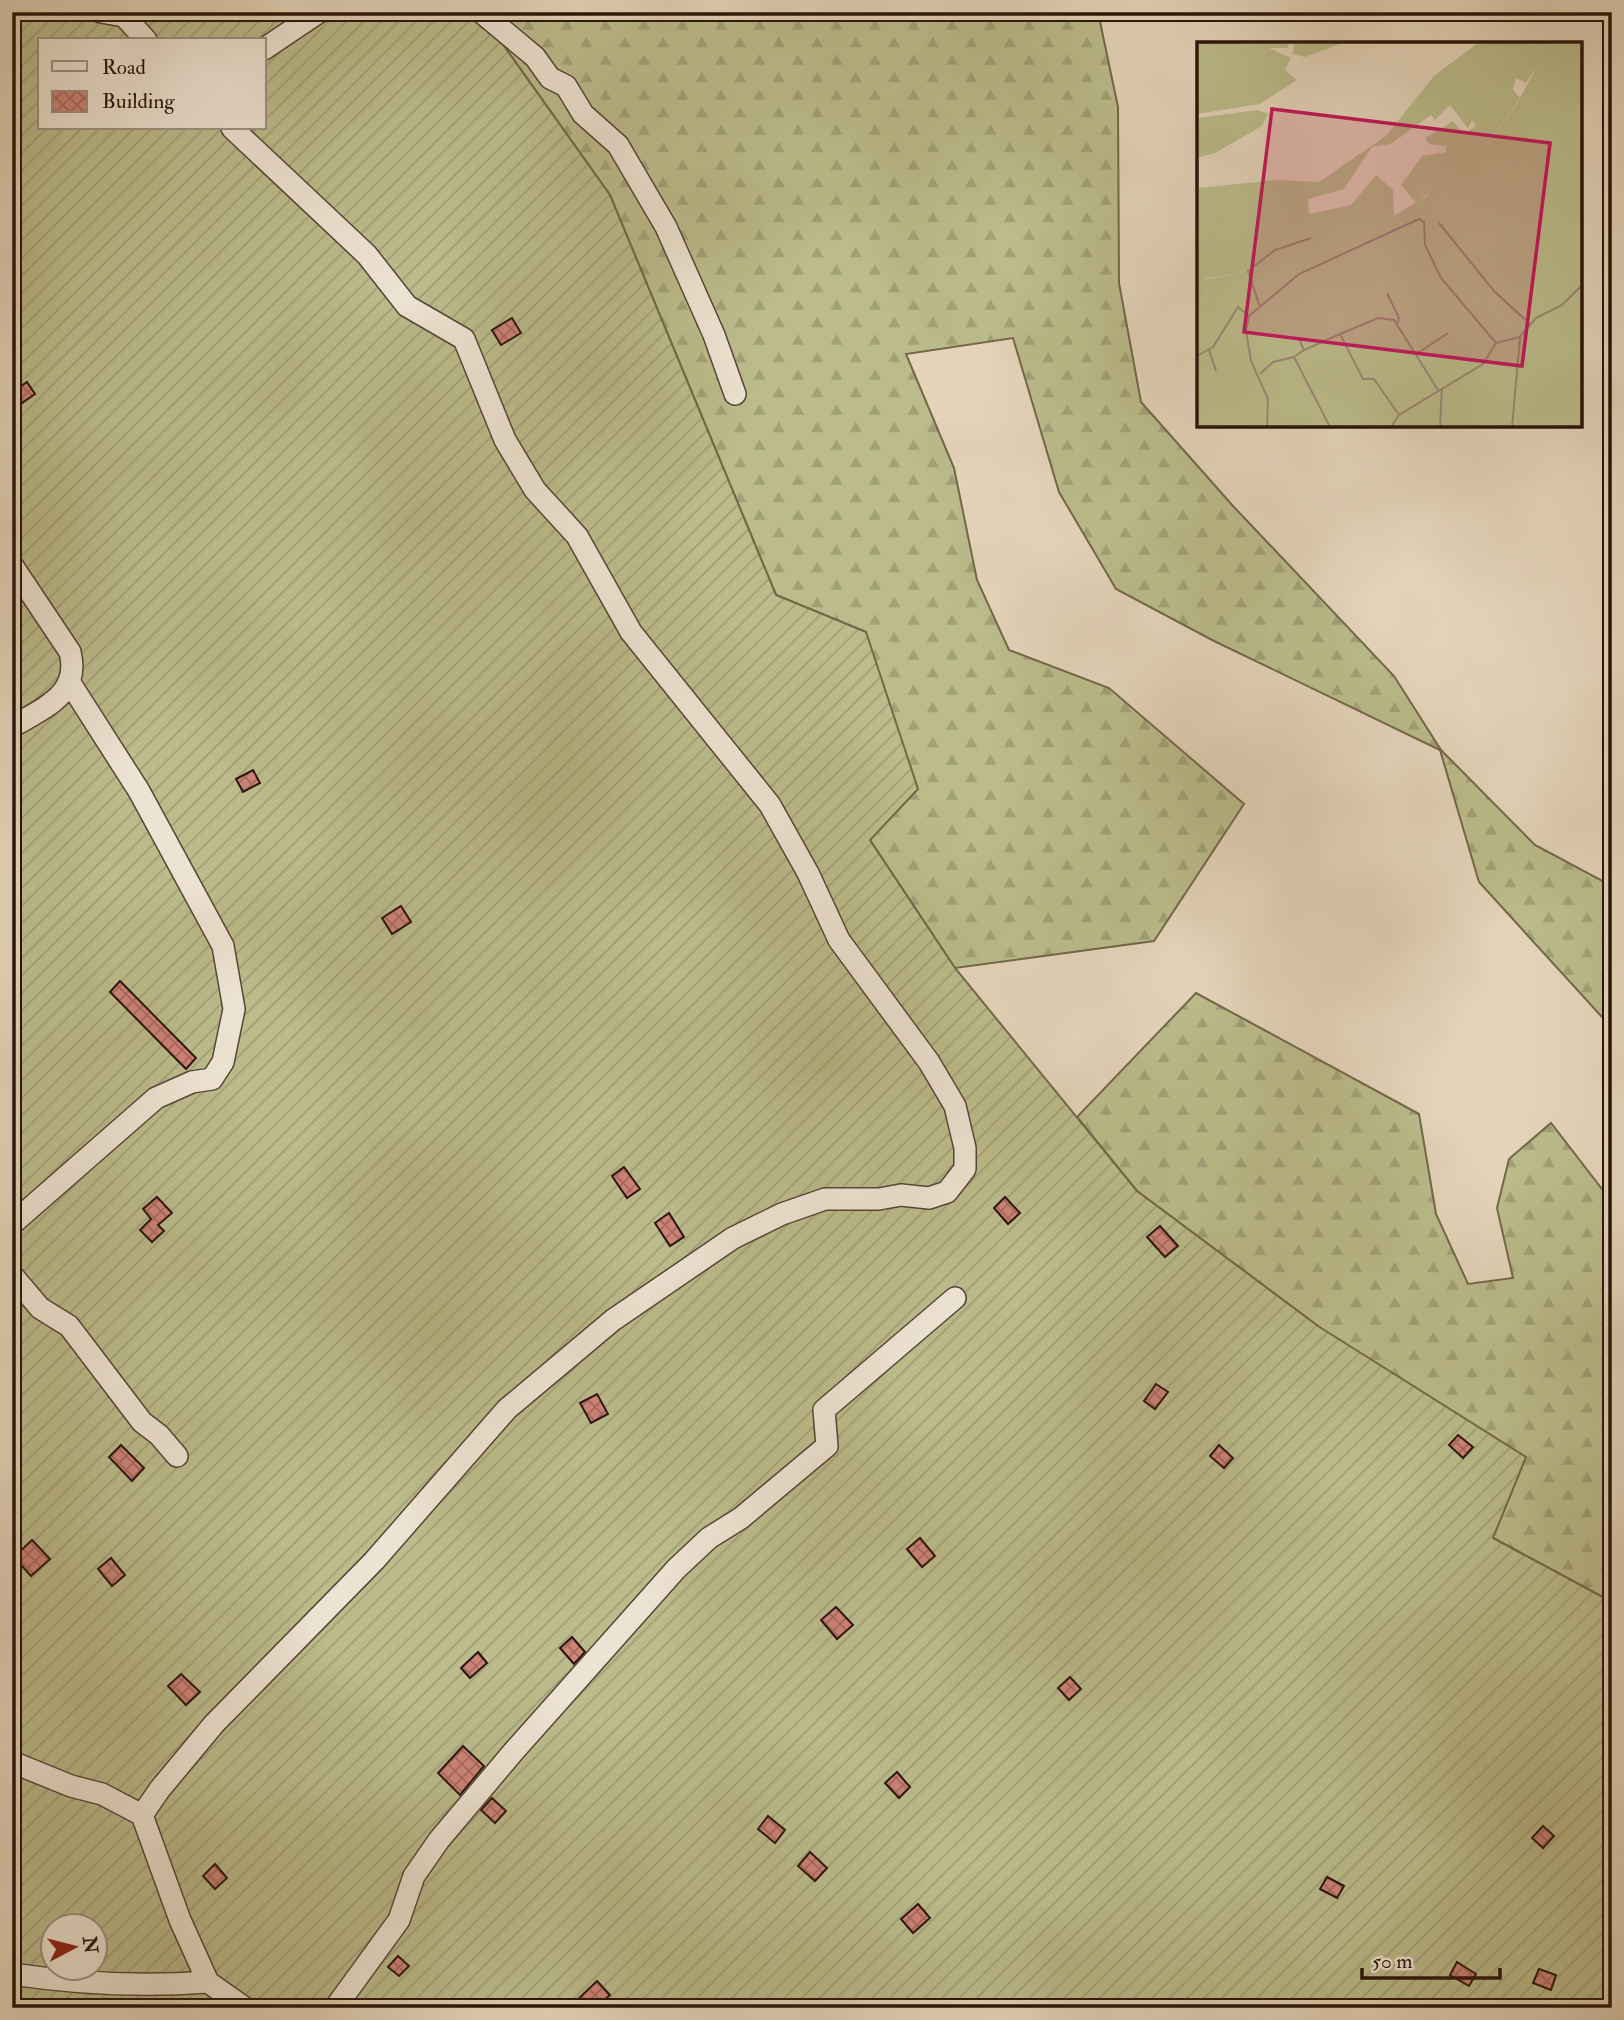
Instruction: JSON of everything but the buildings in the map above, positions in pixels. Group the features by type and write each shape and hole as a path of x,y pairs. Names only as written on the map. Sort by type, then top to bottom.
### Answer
{"street":[{"path":"101,12 126,14 144,38"},
{"path":"266,48 319,12"},
{"path":"481,12 535,57 550,78 566,86 583,114 618,145 671,238 714,335 735,394"},
{"path":"142,1815 214,1724 374,1561 507,1409 603,1328 733,1238 782,1214 825,1199 879,1199 901,1195 929,1198 947,1192 965,1169 965,1148 955,1106 929,1062 839,940 808,873 770,805 631,632 577,536 535,490 505,440 464,339 407,306 366,255 234,130"},
{"path":"12,565 70,652 74,665 71,683 58,698 12,727"},
{"path":"12,1224 156,1098 192,1082 212,1079 223,1062 234,1009 223,947 139,791 71,683"},
{"path":"12,1275 40,1308 69,1326 142,1422 159,1435 177,1456"},
{"path":"335,2008 399,1920 414,1876 420,1867 514,1751 677,1569 709,1538 741,1518 827,1446 824,1410 955,1298"},
{"path":"12,1762 71,1786 102,1794 142,1815 180,1920 208,1982 245,2008"},
{"path":"12,1974 82,1984 147,1986 208,1982"}],"green space":[{"path":"12,12 480,12 610,195 776,595 866,632 918,789 870,840 955,968 1137,1191 1318,1326 1526,1457 1493,1538 1612,1602 1612,2008 12,2008"},
{"path":"480,12 1098,12 1118,107 1119,283 1141,402 1233,506 1394,676 1441,750 1535,845 1612,886 1612,1028 1479,882 1440,750 1214,641 1116,589 1059,492 1013,338 906,354 954,468 977,580 1009,650 1109,688 1244,804 1154,941 955,968 870,840 866,632 776,595 610,195"},
{"path":"1196,993 1419,1114 1436,1214 1468,1284 1513,1278 1497,1208 1509,1159 1551,1123 1612,1202 1612,1397 1604,1405 1612,1412 1612,1602 1493,1538 1318,1326 1137,1191 1077,1117"}]}
